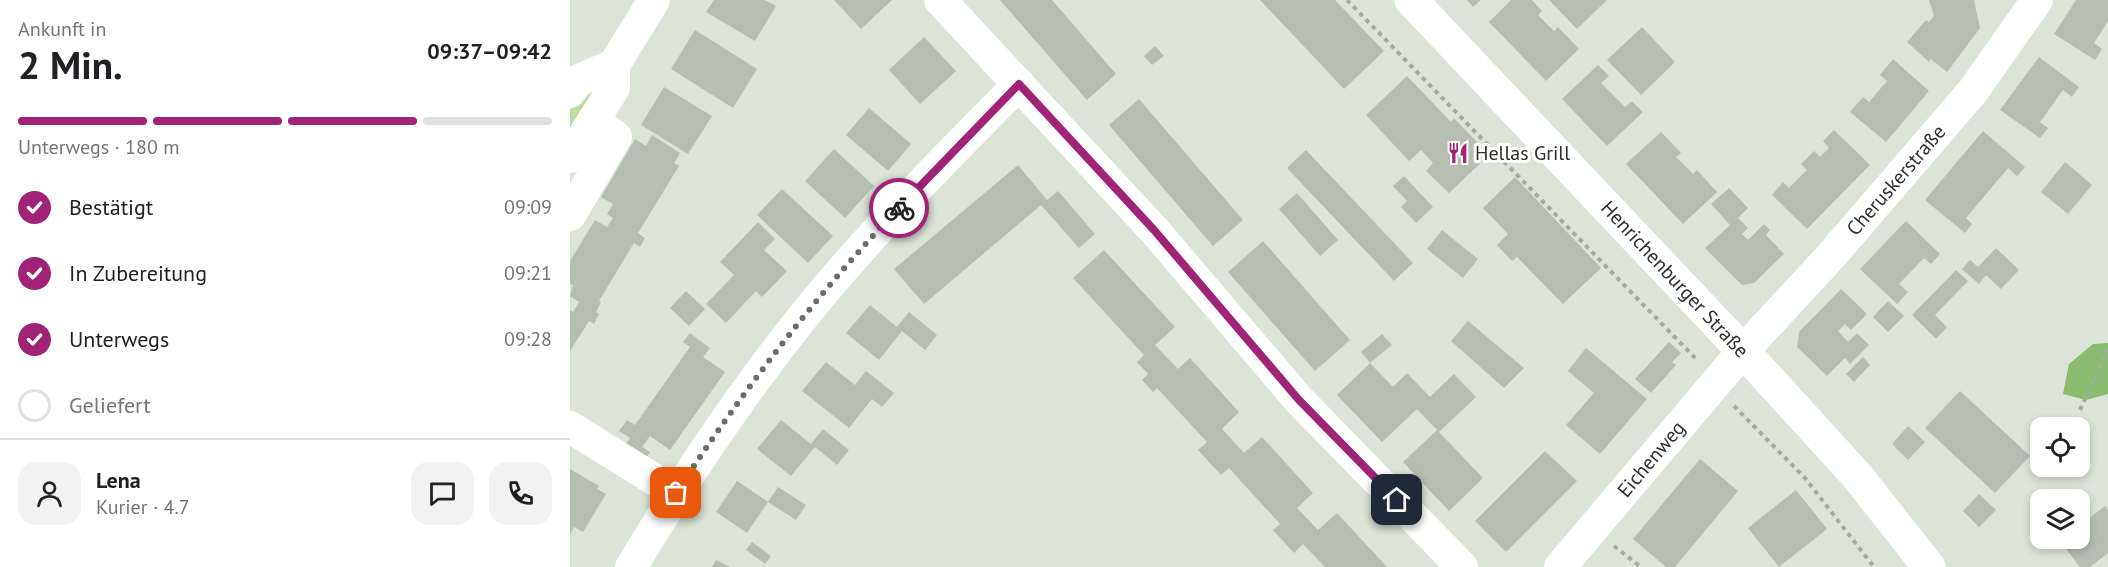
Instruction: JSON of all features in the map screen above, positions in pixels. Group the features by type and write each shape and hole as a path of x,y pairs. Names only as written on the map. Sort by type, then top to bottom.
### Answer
{"main road":[{"name":"Henrichenburger Straße","path":"1411,0 1743,351 1858,477 1929,567"}],"street":[{"path":"570,157 614,87 614,64 654,0"},
{"path":"940,0 1154,230 1299,400 1462,567"},
{"name":"Cheruskerstraße","path":"1743,351 1831,256 1973,92 2025,8"},
{"path":"570,92 579,80 614,64"},
{"path":"631,567 724,419 778,348 859,250 1019,84"},
{"path":"570,215 616,137 593,121"},
{"name":"Eichenweg","path":"1560,567 1743,351"},
{"path":"570,427 676,493"}],"path":[{"path":"1347,0 1691,354 1726,398 1805,478 1874,567"},
{"path":"2080,410 2108,349"}],"green space":[{"path":"594,93 570,130 570,110 582,95"},
{"path":"2108,343 2108,394 2086,400 2063,394 2069,364 2093,344"}],"building":[{"path":"714,0 765,0 776,6 755,41 706,12"},
{"path":"834,0 892,0 861,29"},
{"path":"1000,0 1052,0 1116,74 1087,100"},
{"path":"1260,0 1335,0 1384,51 1344,89"},
{"path":"1467,0 1481,0 1473,7"},
{"path":"1511,0 1532,0 1542,11 1538,15 1554,31 1558,27 1579,49 1546,81 1489,22"},
{"path":"1549,0 1607,0 1577,29"},
{"path":"1929,0 1974,0 1980,28 1947,72 1931,59 1929,62 1907,42 1926,20 1929,22 1934,16"},
{"path":"2076,0 2108,0 2108,21 2094,43 2102,49 2095,60 2054,34"},
{"path":"1642,27 1675,62 1641,95 1607,60"},
{"path":"695,30 757,69 733,108 671,69"},
{"path":"924,37 956,71 920,104 889,70"},
{"path":"1155,46 1164,56 1152,65 1144,56"},
{"path":"2039,57 2079,87 2072,97 2063,90 2040,122 2048,128 2040,138 2000,110"},
{"path":"1893,59 1929,91 1886,142 1850,112 1863,97 1869,102 1887,81 1880,75"},
{"path":"1598,65 1609,76 1601,83 1625,107 1632,101 1643,112 1607,146 1562,99"},
{"path":"1407,76 1451,122 1454,118 1489,155 1449,193 1426,171 1433,163 1421,150 1409,161 1366,115"},
{"path":"664,87 712,116 688,154 641,125"},
{"path":"1139,99 1243,220 1213,246 1109,125"},
{"path":"869,108 911,144 888,171 846,135"},
{"path":"1834,130 1870,165 1807,229 1772,195 1783,182 1789,188 1807,170 1801,164 1814,151 1820,157 1829,148 1823,141"},
{"path":"1983,131 2025,167 2017,176 2008,168 1966,218 1972,224 1965,233 1925,200"},
{"path":"1661,132 1681,153 1676,157 1693,174 1697,170 1717,192 1683,224 1626,164"},
{"path":"652,135 680,153 674,163 679,166 638,233 645,238 640,247 634,243 599,301 601,302 596,312 599,314 594,324 589,321 570,351 570,310 573,312 579,302 570,296 573,285 570,284 570,261 595,220 607,227 613,218 607,214 613,204 601,197 635,139 646,146"},
{"path":"834,149 874,186 845,218 805,181"},
{"path":"1306,150 1413,263 1394,281 1287,168"},
{"path":"2065,162 2092,185 2068,214 2041,192"},
{"path":"1018,165 1047,200 1058,191 1095,234 1079,248 1041,205 924,304 894,269"},
{"path":"1404,176 1433,207 1416,223 1401,207 1407,201 1393,186"},
{"path":"1515,177 1601,268 1563,304 1517,257 1512,261 1497,245 1508,234 1483,208"},
{"path":"1729,188 1748,208 1738,218 1748,228 1742,234 1748,240 1764,224 1770,230 1766,235 1784,254 1754,283 1742,285 1705,248 1730,225 1711,204"},
{"path":"782,189 833,236 808,263 757,215"},
{"path":"1297,193 1338,240 1320,256 1279,209"},
{"path":"1906,221 1940,254 1931,264 1924,258 1899,284 1908,292 1897,304 1860,269"},
{"path":"758,222 775,239 764,250 787,271 762,297 756,291 726,323 706,304 734,275 720,262"},
{"path":"1442,230 1478,259 1463,278 1427,249"},
{"path":"1263,241 1350,340 1315,371 1228,272"},
{"path":"1996,248 2019,270 2001,289 1986,275 1979,284 1962,269 1970,260 1978,267"},
{"path":"1104,250 1175,327 1155,345 1178,369 1190,358 1239,412 1222,429 1244,453 1262,437 1313,493 1297,508 1318,530 1337,513 1387,567 1325,567 1303,544 1294,553 1273,530 1280,524 1229,468 1221,475 1198,450 1207,442 1157,388 1153,392 1142,380 1148,374 1137,362 1144,355 1073,278"},
{"path":"1956,270 1968,281 1935,315 1947,327 1936,339 1912,315"},
{"path":"1841,289 1867,314 1851,330 1845,324 1838,331 1848,342 1857,333 1869,345 1850,364 1845,358 1827,376 1797,347 1799,332"},
{"path":"686,291 705,309 689,326 670,308"},
{"path":"1888,301 1904,316 1888,332 1873,317"},
{"path":"870,305 897,327 909,312 937,335 925,350 902,331 879,360 846,333"},
{"path":"1468,321 1524,368 1504,388 1451,341"},
{"path":"690,333 710,348 703,357 725,372 670,450 650,436 642,447 650,452 643,462 623,448 630,438 619,431 627,420 635,425 690,347 683,342"},
{"path":"1382,334 1392,345 1370,363 1361,352"},
{"path":"1669,342 1681,353 1672,362 1676,365 1651,393 1635,379"},
{"path":"1586,348 1647,399 1600,454 1566,425 1594,393 1568,371"},
{"path":"1863,357 1870,365 1854,382 1846,374"},
{"path":"826,362 855,385 866,371 894,393 882,407 872,399 849,428 802,391"},
{"path":"1370,363 1393,387 1407,373 1430,397 1454,374 1476,397 1439,432 1483,478 1449,511 1403,462 1437,430 1417,409 1382,442 1337,395"},
{"path":"1960,391 2030,456 1995,493 1925,428"},
{"path":"781,420 811,444 823,429 849,450 837,465 815,447 791,476 757,449"},
{"path":"1908,426 1925,442 1908,460 1892,444"},
{"path":"1545,451 1577,481 1506,552 1475,521"},
{"path":"1700,459 1738,491 1675,567 1666,567 1633,539"},
{"path":"570,469 599,486 597,489 606,494 583,532 574,527 570,534"},
{"path":"737,481 768,502 747,533 716,512"},
{"path":"778,487 806,505 796,520 768,502"},
{"path":"1796,490 1827,529 1779,567 1748,528"},
{"path":"1979,494 1996,510 1979,527 1963,511"},
{"path":"2105,506 2108,510 2108,553 2090,567 2080,567 2066,549 2090,549 2090,518"},
{"path":"752,542 771,556 765,564 746,550"},
{"path":"716,560 730,567 712,567"}],"way so far":[{"path":"676,493 724,419 778,348 867,242 899,208"}],"place":[{"name":"Hellas Grill","path":"1458,153"}],"route":[{"path":"899,208 1019,84 1154,230 1299,400 1397,500"}]}
